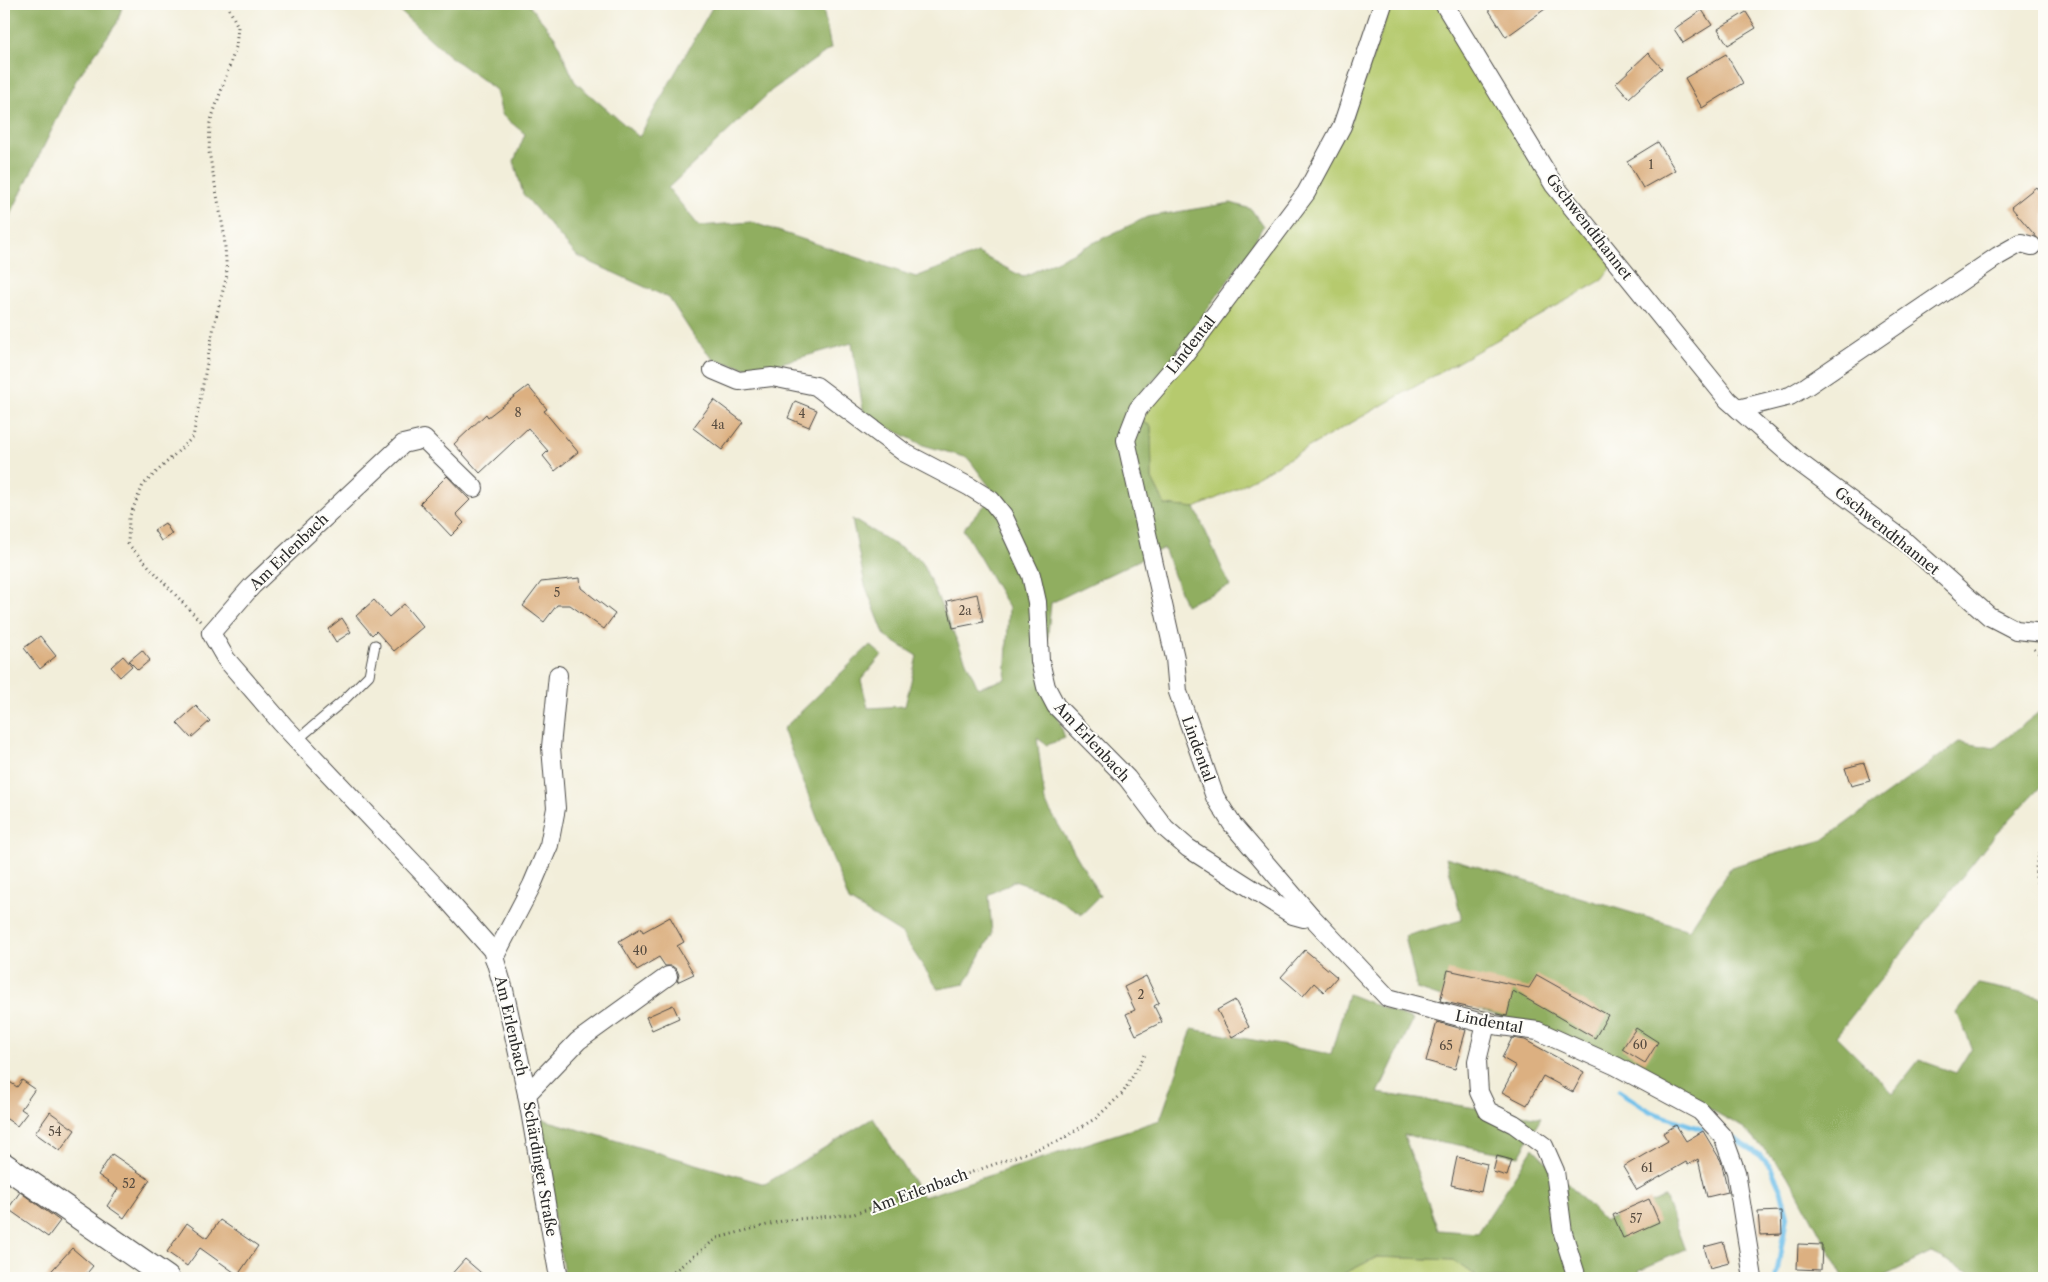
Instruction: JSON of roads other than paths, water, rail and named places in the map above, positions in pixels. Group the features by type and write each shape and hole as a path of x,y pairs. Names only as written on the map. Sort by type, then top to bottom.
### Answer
{"main road":[{"path":"4,1165 167,1278"}],"street":[{"name":"Lindental","path":"1383,4 1342,126 1306,193 1183,357 1138,409 1126,440 1174,658 1178,692 1209,783 1232,824 1311,916 1388,998 1486,1024 1538,1031 1616,1066 1700,1111 1723,1136 1736,1172 1753,1278"},
{"name":"Gschwendthannet","path":"1444,4 1554,185 1728,400 1796,460 1900,537 1989,616 2016,630 2044,633"},
{"path":"1738,409 1790,396 1998,256 2021,243 2032,246"},
{"name":"Am Erlenbach","path":"713,370 739,381 772,377 816,386 904,453 970,487 990,500 1003,515 1031,575 1037,602 1040,661 1046,687 1056,706 1127,778 1165,828 1188,848 1293,915 1304,918 1311,916"},
{"name":"Am Erlenbach","path":"474,488 424,438 403,444 252,586 211,632 226,659 297,740 437,888 492,950 504,990 527,1094"},
{"name":"Am Erlenbach","path":"494,958 532,885 548,845 556,808 555,776 551,747 558,675"},
{"name":"Schärdinger Straße","path":"559,1278 527,1094 578,1041 668,976"},
{"path":"1486,1024 1477,1060 1479,1092 1488,1111 1514,1124 1544,1146 1555,1171 1563,1233 1576,1278"}],"lane":[{"path":"297,740 343,701 369,675 375,645"}],"waterway":[{"path":"1619,1091 1651,1112 1701,1129"},
{"path":"1734,1139 1760,1155 1771,1168 1781,1190 1787,1214 1776,1278"}]}
